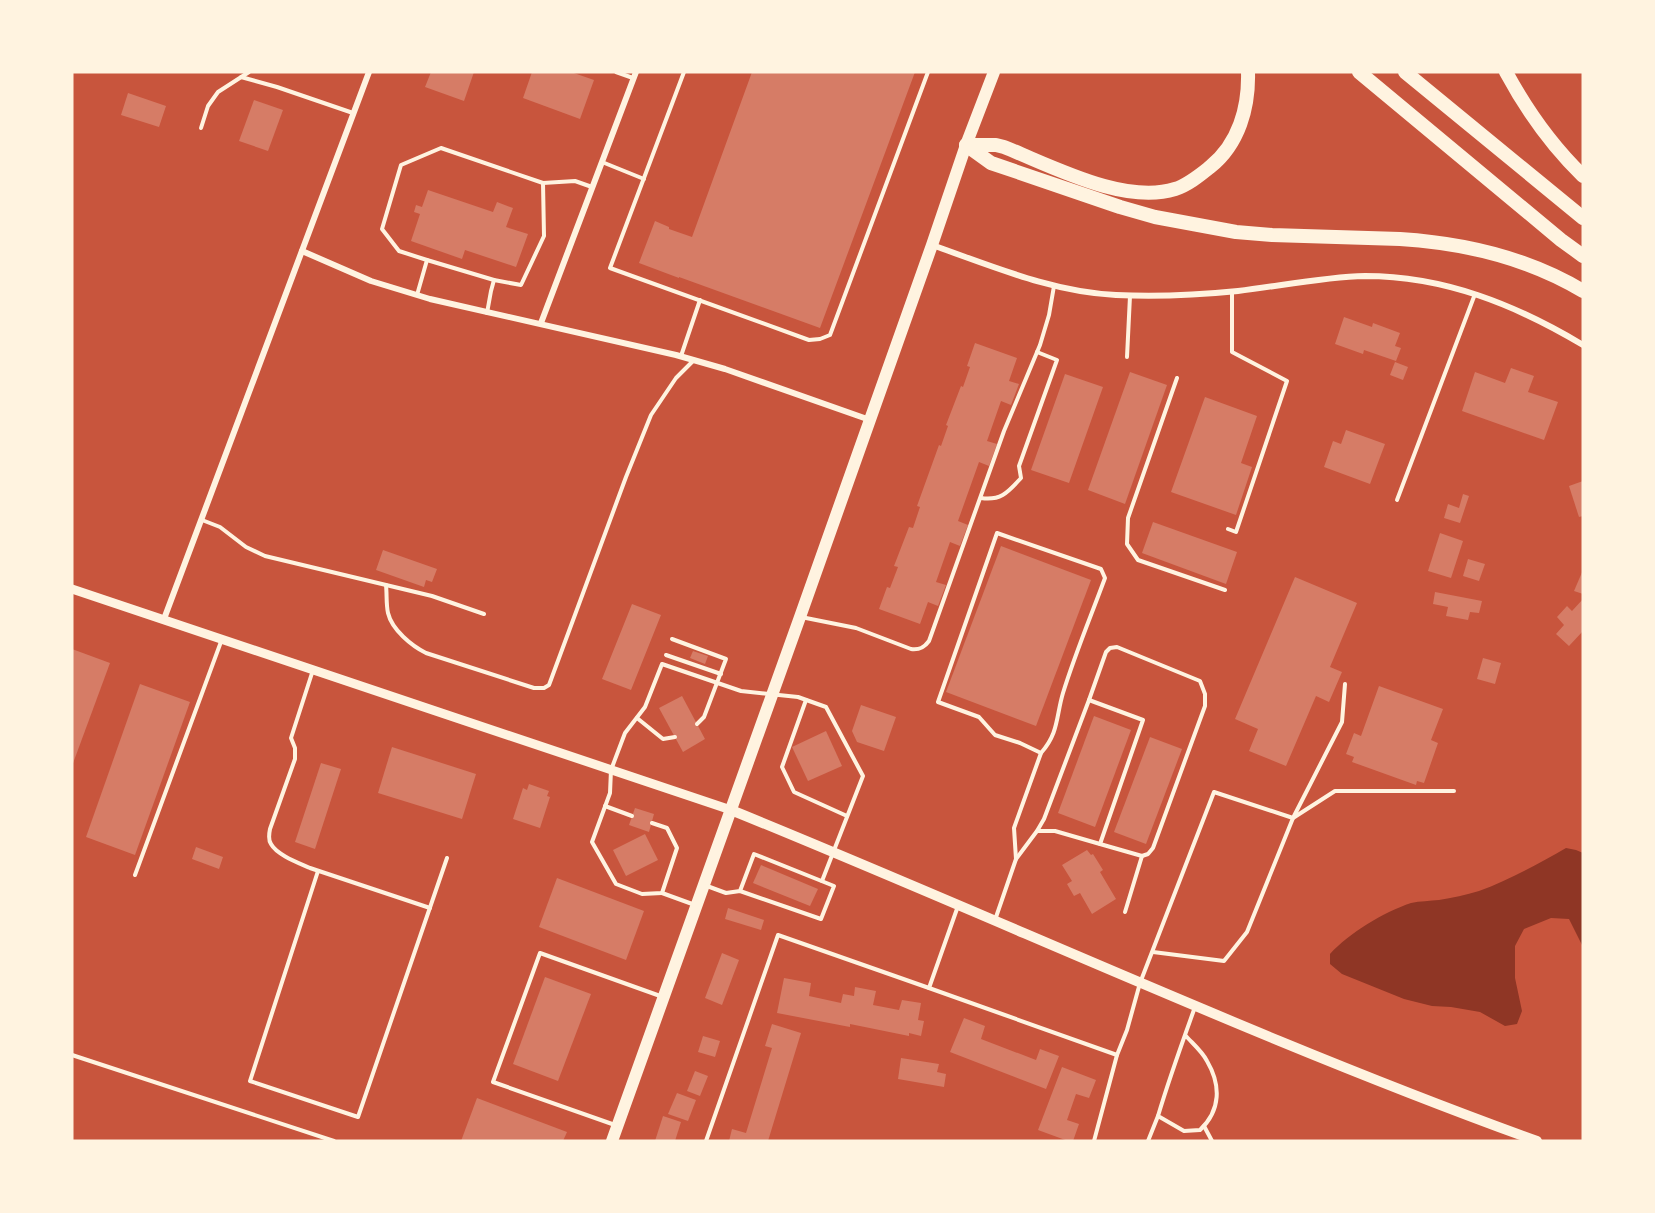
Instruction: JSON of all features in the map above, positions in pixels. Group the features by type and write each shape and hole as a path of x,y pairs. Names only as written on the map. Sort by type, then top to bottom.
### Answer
{"highway":[{"path":"966,145 1004,147 1101,186 1143,192 1167,191 1178,188 1204,172 1226,153 1238,132 1243,117 1248,72"},
{"path":"1359,72 1583,256"},
{"path":"1405,72 1583,218"},
{"path":"1506,72 1546,136 1583,176"},
{"path":"966,145 991,163 1155,217 1236,232 1411,240 1459,246 1519,262 1583,291"}],"main road":[{"path":"612,1141 966,145 994,72"},
{"path":"731,810 1196,1006 1406,1092 1537,1141"}],"street":[{"path":"164,619 369,72"},
{"path":"541,323 635,75"},
{"path":"932,245 1054,286 1114,295 1162,296 1232,291 1344,277 1404,278 1457,288 1509,306 1536,318 1583,345"},
{"path":"302,251 371,280 417,295 681,356 870,420"},
{"path":"72,589 731,810"}],"lane":[{"path":"201,129 208,106 218,92 249,72"},
{"path":"616,72 635,75"},
{"path":"684,72 610,268 809,340 830,335 928,72"},
{"path":"241,77 353,113"},
{"path":"543,183 544,236 521,285 495,280 399,251 382,229 401,165 441,147 543,183 575,181 592,188"},
{"path":"602,162 644,179"},
{"path":"417,295 427,260"},
{"path":"487,313 495,280"},
{"path":"800,617 856,627 911,649 918,650 925,647 932,634 1004,431 1037,352 1049,315 1054,286"},
{"path":"1228,529 1236,532 1287,381 1232,352 1232,291"},
{"path":"1397,500 1475,294"},
{"path":"1127,357 1130,296"},
{"path":"681,356 700,300"},
{"path":"981,498 992,499 1007,492 1021,478 1019,466 1058,360 1037,352"},
{"path":"386,585 388,615 413,647 426,654 534,688 544,688 549,685 651,415 676,378 693,360"},
{"path":"1177,378 1128,518 1127,544 1138,561 1225,590"},
{"path":"202,520 220,527 246,547 265,556 432,596 484,614"},
{"path":"1016,859 1014,828 1041,753 1048,746 1058,723 1062,695 1105,578 1101,569 997,533 938,702 979,717 995,735 1041,753"},
{"path":"135,875 222,639"},
{"path":"672,639 726,659 704,717 697,724"},
{"path":"995,921 1016,859 1044,819 1106,652 1110,648 1117,647 1200,681 1206,694 1205,706 1153,848 1148,855 1142,856 1054,831 1037,831"},
{"path":"666,655 721,674"},
{"path":"697,905 662,893 642,894 616,884 592,842 610,793 611,770 625,733 645,707 662,664 741,692 798,697 826,707 863,776 822,881"},
{"path":"313,669 291,738 295,748 295,759 269,836 270,843 292,860 318,871 430,908"},
{"path":"1153,952 1224,961 1247,932 1293,818 1342,722 1345,684"},
{"path":"806,700 782,767 794,792 847,816"},
{"path":"1089,700 1143,720 1100,844"},
{"path":"637,718 663,739 675,737"},
{"path":"1293,818 1335,791 1454,791"},
{"path":"1094,1141 1117,1055 1127,1030 1140,983 1214,792 1293,818"},
{"path":"605,806 632,816"},
{"path":"652,823 667,828 677,848 662,893"},
{"path":"703,885 726,893 740,891 821,919 834,886 754,854 740,891"},
{"path":"1125,912 1142,856"},
{"path":"318,871 249,1081 358,1117 447,858"},
{"path":"929,988 959,905"},
{"path":"706,1141 778,935 1117,1055"},
{"path":"617,1126 493,1082 540,953 663,998"},
{"path":"1148,1141 1196,1006"},
{"path":"1158,1116 1184,1131 1200,1130 1210,1120 1216,1105 1216,1081 1206,1059 1185,1035"},
{"path":"72,1055 334,1141"},
{"path":"1204,1126 1212,1141"}],"shaded area":[{"path":"1566,848 1583,853 1583,947 1569,919 1551,918 1524,929 1515,946 1515,978 1522,1011 1517,1024 1505,1026 1480,1012 1432,1006 1404,999 1342,974 1330,964 1330,954 1338,946 1357,931 1390,912 1411,903 1479,891 1512,877"}],"building":[{"path":"431,72 474,72 464,101 425,87"},
{"path":"532,72 571,72 594,80 580,119 523,98"},
{"path":"752,72 915,72 820,328 639,263 655,221 692,237"},
{"path":"128,93 166,106 159,127 121,115"},
{"path":"254,100 283,110 268,151 239,141"},
{"path":"428,190 493,212 497,202 513,208 506,227 528,234 516,267 465,250 462,259 411,241 420,214 414,212 416,205 422,207"},
{"path":"1344,317 1372,327 1373,323 1400,333 1395,346 1401,348 1396,361 1364,350 1363,354 1335,344"},
{"path":"975,343 1017,358 1009,381 1019,384 1011,405 1001,401 987,441 997,444 989,466 979,462 958,521 968,525 960,546 950,542 936,582 946,585 938,606 928,602 920,624 879,609 898,567 894,566 909,527 913,528 920,507 917,506 939,445 941,446 948,426 946,425 961,386 963,387"},
{"path":"1395,362 1408,367 1403,380 1390,375"},
{"path":"1511,368 1534,376 1528,392 1558,402 1544,440 1462,411 1475,372 1505,383"},
{"path":"1130,372 1167,385 1125,504 1088,490"},
{"path":"1065,374 1103,387 1069,483 1031,470"},
{"path":"1205,397 1257,416 1241,463 1252,467 1236,515 1171,492"},
{"path":"1346,430 1385,444 1370,484 1324,467 1333,441 1341,444"},
{"path":"1583,481 1583,516 1579,517 1569,486"},
{"path":"1463,494 1469,496 1460,523 1444,518 1448,504 1459,508"},
{"path":"1153,522 1237,552 1226,584 1142,553"},
{"path":"1440,533 1463,541 1451,578 1428,571"},
{"path":"1001,546 1091,580 1036,726 946,692"},
{"path":"383,550 437,569 432,582 426,580 424,587 376,570"},
{"path":"1468,559 1485,564 1479,581 1463,576"},
{"path":"1583,570 1583,594 1574,591"},
{"path":"1295,577 1357,603 1330,667 1342,672 1329,702 1316,696 1286,766 1249,751 1258,729 1235,719"},
{"path":"1435,592 1482,601 1479,613 1470,612 1468,620 1446,616 1448,607 1433,604"},
{"path":"1583,599 1583,631 1569,646 1556,634 1564,625 1557,617 1567,606 1572,611"},
{"path":"632,604 661,615 631,690 602,679"},
{"path":"72,649 110,663 72,766"},
{"path":"693,651 708,656 705,664 690,658"},
{"path":"1483,658 1501,663 1495,684 1477,679"},
{"path":"140,684 190,702 135,855 86,837"},
{"path":"1379,686 1443,709 1431,740 1438,743 1424,783 1417,781 1416,785 1352,762 1354,757 1346,754 1354,733 1361,736"},
{"path":"682,696 705,739 683,752 659,708"},
{"path":"861,705 896,717 884,751 857,742 852,731"},
{"path":"1094,716 1131,730 1095,827 1058,813"},
{"path":"826,731 842,766 808,781 792,747"},
{"path":"1150,737 1182,749 1146,844 1114,832"},
{"path":"392,747 476,774 462,819 378,793"},
{"path":"321,763 341,769 315,849 295,842"},
{"path":"529,784 549,791 547,796 550,797 540,828 513,819 523,788 527,790"},
{"path":"635,808 654,814 649,832 629,825"},
{"path":"645,834 658,860 626,876 613,850"},
{"path":"196,847 223,857 219,869 192,859"},
{"path":"1087,850 1091,855 1093,854 1103,870 1100,872 1116,899 1092,914 1080,893 1074,896 1067,884 1072,881 1062,865"},
{"path":"761,865 818,889 810,906 753,883"},
{"path":"557,878 644,911 626,960 539,927"},
{"path":"728,908 764,920 761,930 725,919"},
{"path":"722,953 739,960 722,1005 705,998"},
{"path":"545,977 591,994 558,1081 513,1064"},
{"path":"784,978 811,983 809,996 841,1003 843,994 854,996 855,987 876,991 873,1005 899,1010 902,1000 921,1003 918,1020 924,1021 921,1036 909,1033 909,1036 850,1024 850,1027 777,1013"},
{"path":"964,1018 985,1026 981,1039 1036,1060 1040,1049 1059,1056 1046,1089 950,1052"},
{"path":"772,1024 801,1033 768,1141 729,1141 732,1129 746,1133 772,1048 765,1046"},
{"path":"703,1036 720,1041 715,1057 698,1052"},
{"path":"901,1058 939,1064 937,1072 946,1074 944,1087 898,1079"},
{"path":"1062,1067 1096,1080 1089,1098 1076,1094 1067,1120 1079,1124 1073,1141 1038,1130"},
{"path":"695,1071 708,1076 700,1096 687,1091"},
{"path":"677,1093 696,1100 688,1121 668,1114"},
{"path":"477,1098 567,1132 563,1141 461,1141"},
{"path":"663,1116 681,1122 675,1141 655,1141"}]}
